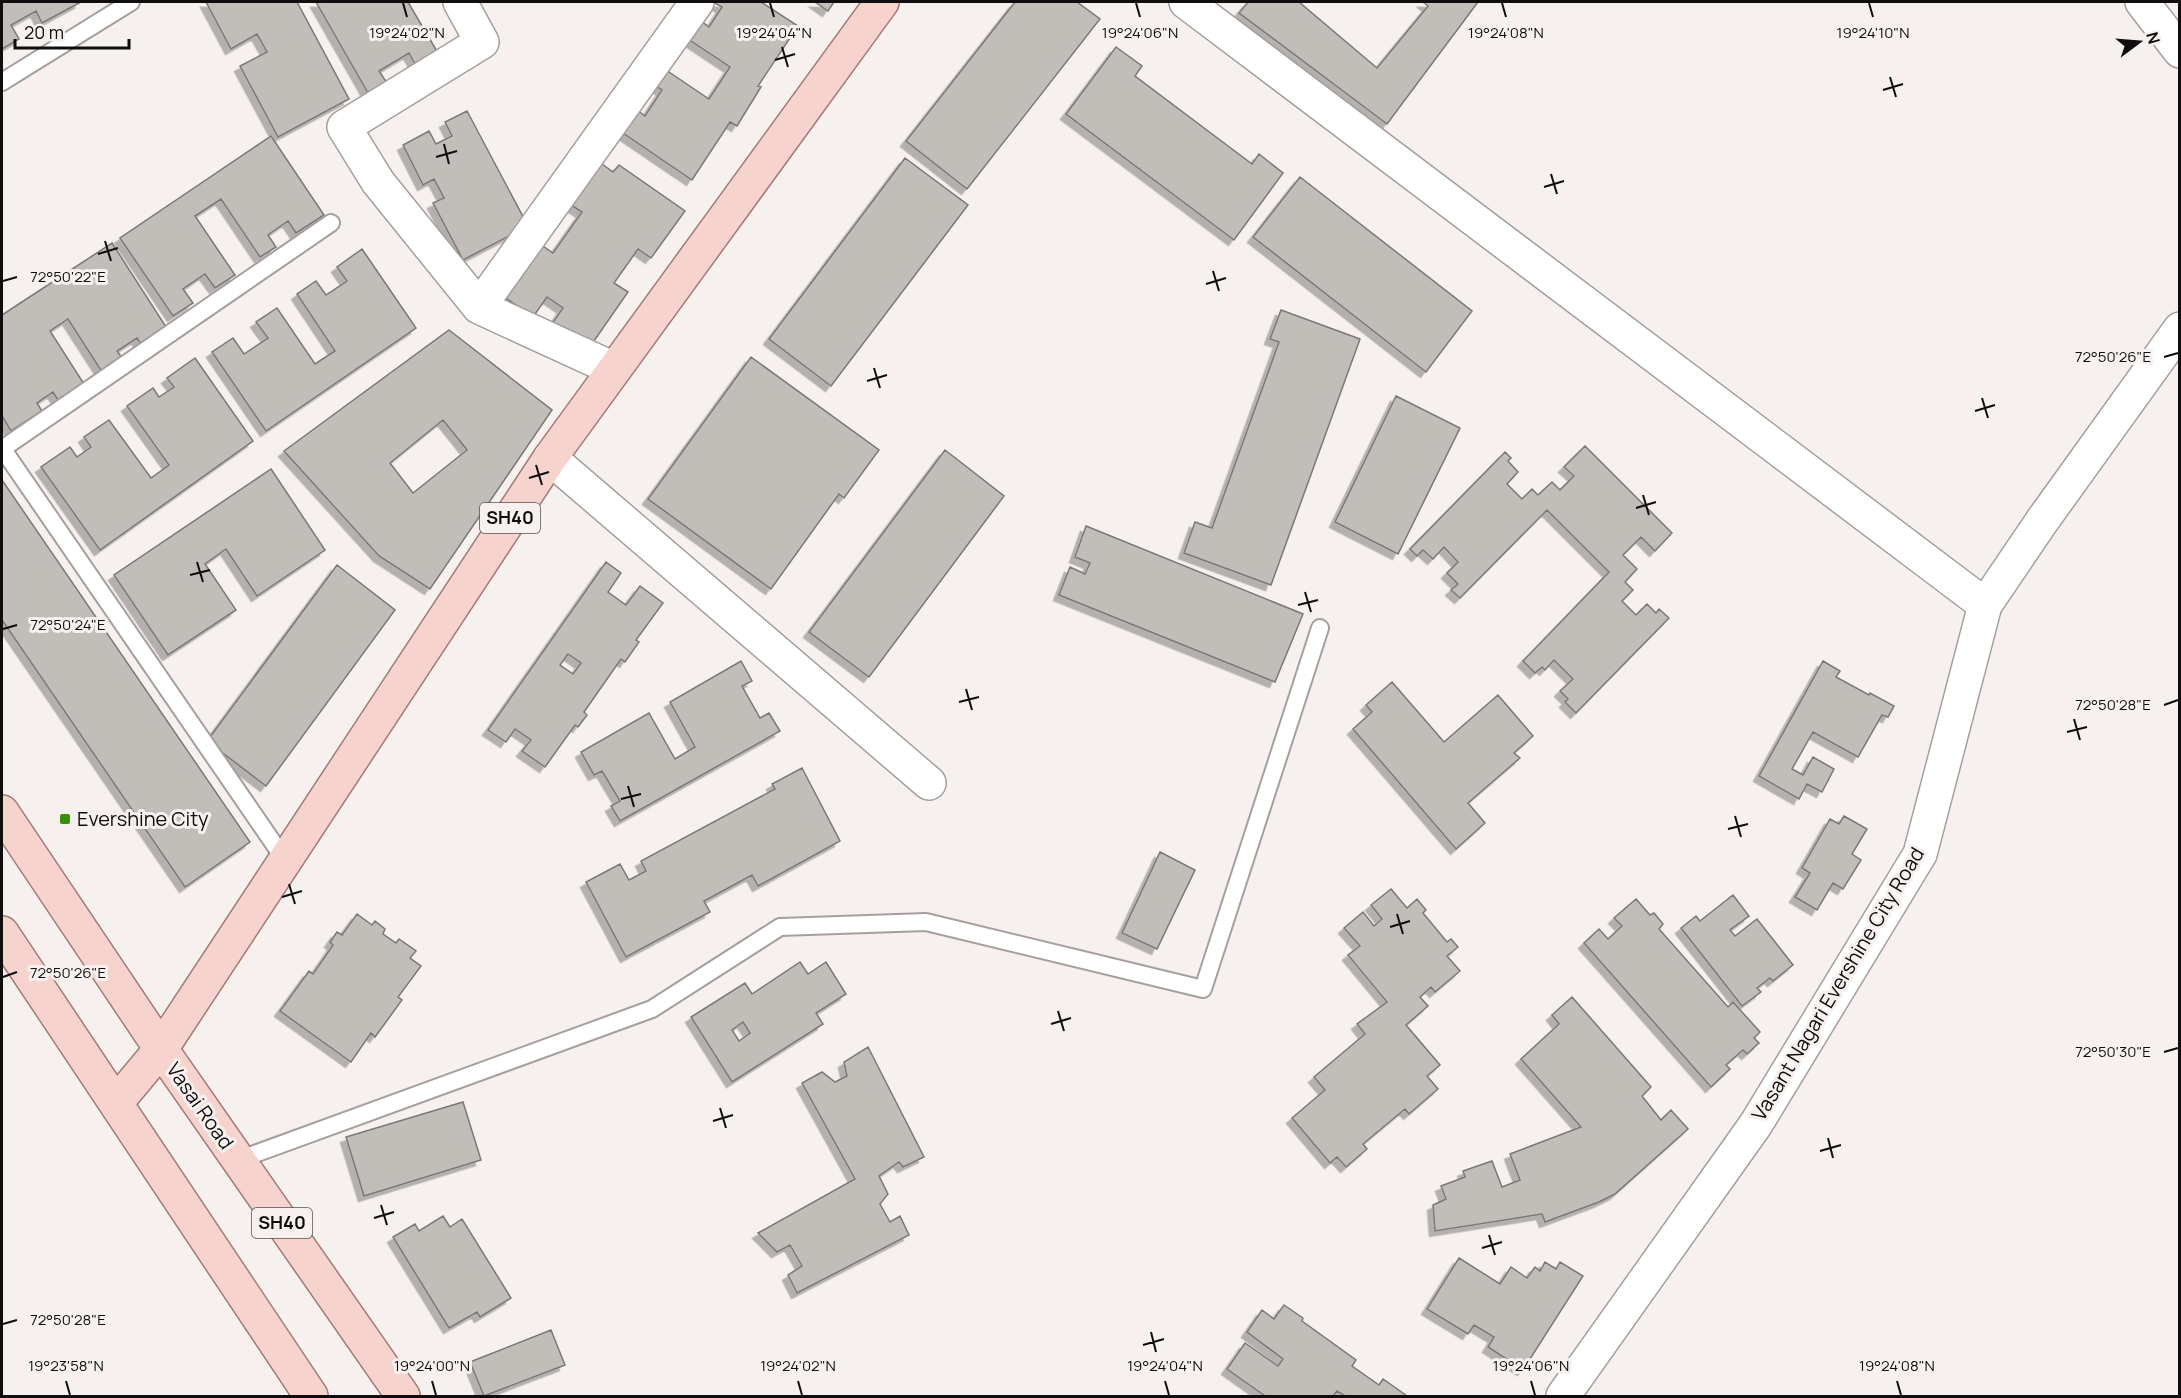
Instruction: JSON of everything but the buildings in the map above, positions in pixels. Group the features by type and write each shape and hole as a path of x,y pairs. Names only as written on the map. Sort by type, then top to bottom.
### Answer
{"main road":[{"name":"SH40","path":"116,1103 161,1049 550,458 882,2"},
{"name":"Vasai Road","path":"2,812 161,1049 403,1396"},
{"path":"2,933 311,1396"}],"street":[{"path":"460,2 482,42 344,127 378,182 480,307 614,369"},
{"path":"480,307 697,2"},
{"path":"1186,2 1985,605"},
{"path":"2142,2 2180,51"},
{"name":"Vasant Nagari Evershine City Road","path":"1563,1396 1756,1124 1920,854 1985,605 2042,521 2180,329"},
{"path":"550,458 929,783"}],"lane":[{"path":"2,82 131,2"},
{"path":"285,860 2,449 331,223"},
{"path":"238,1160 652,1009 780,927 926,922 1203,989 1320,628"}],"place":[{"name":"Evershine City","path":"65,819"}]}
